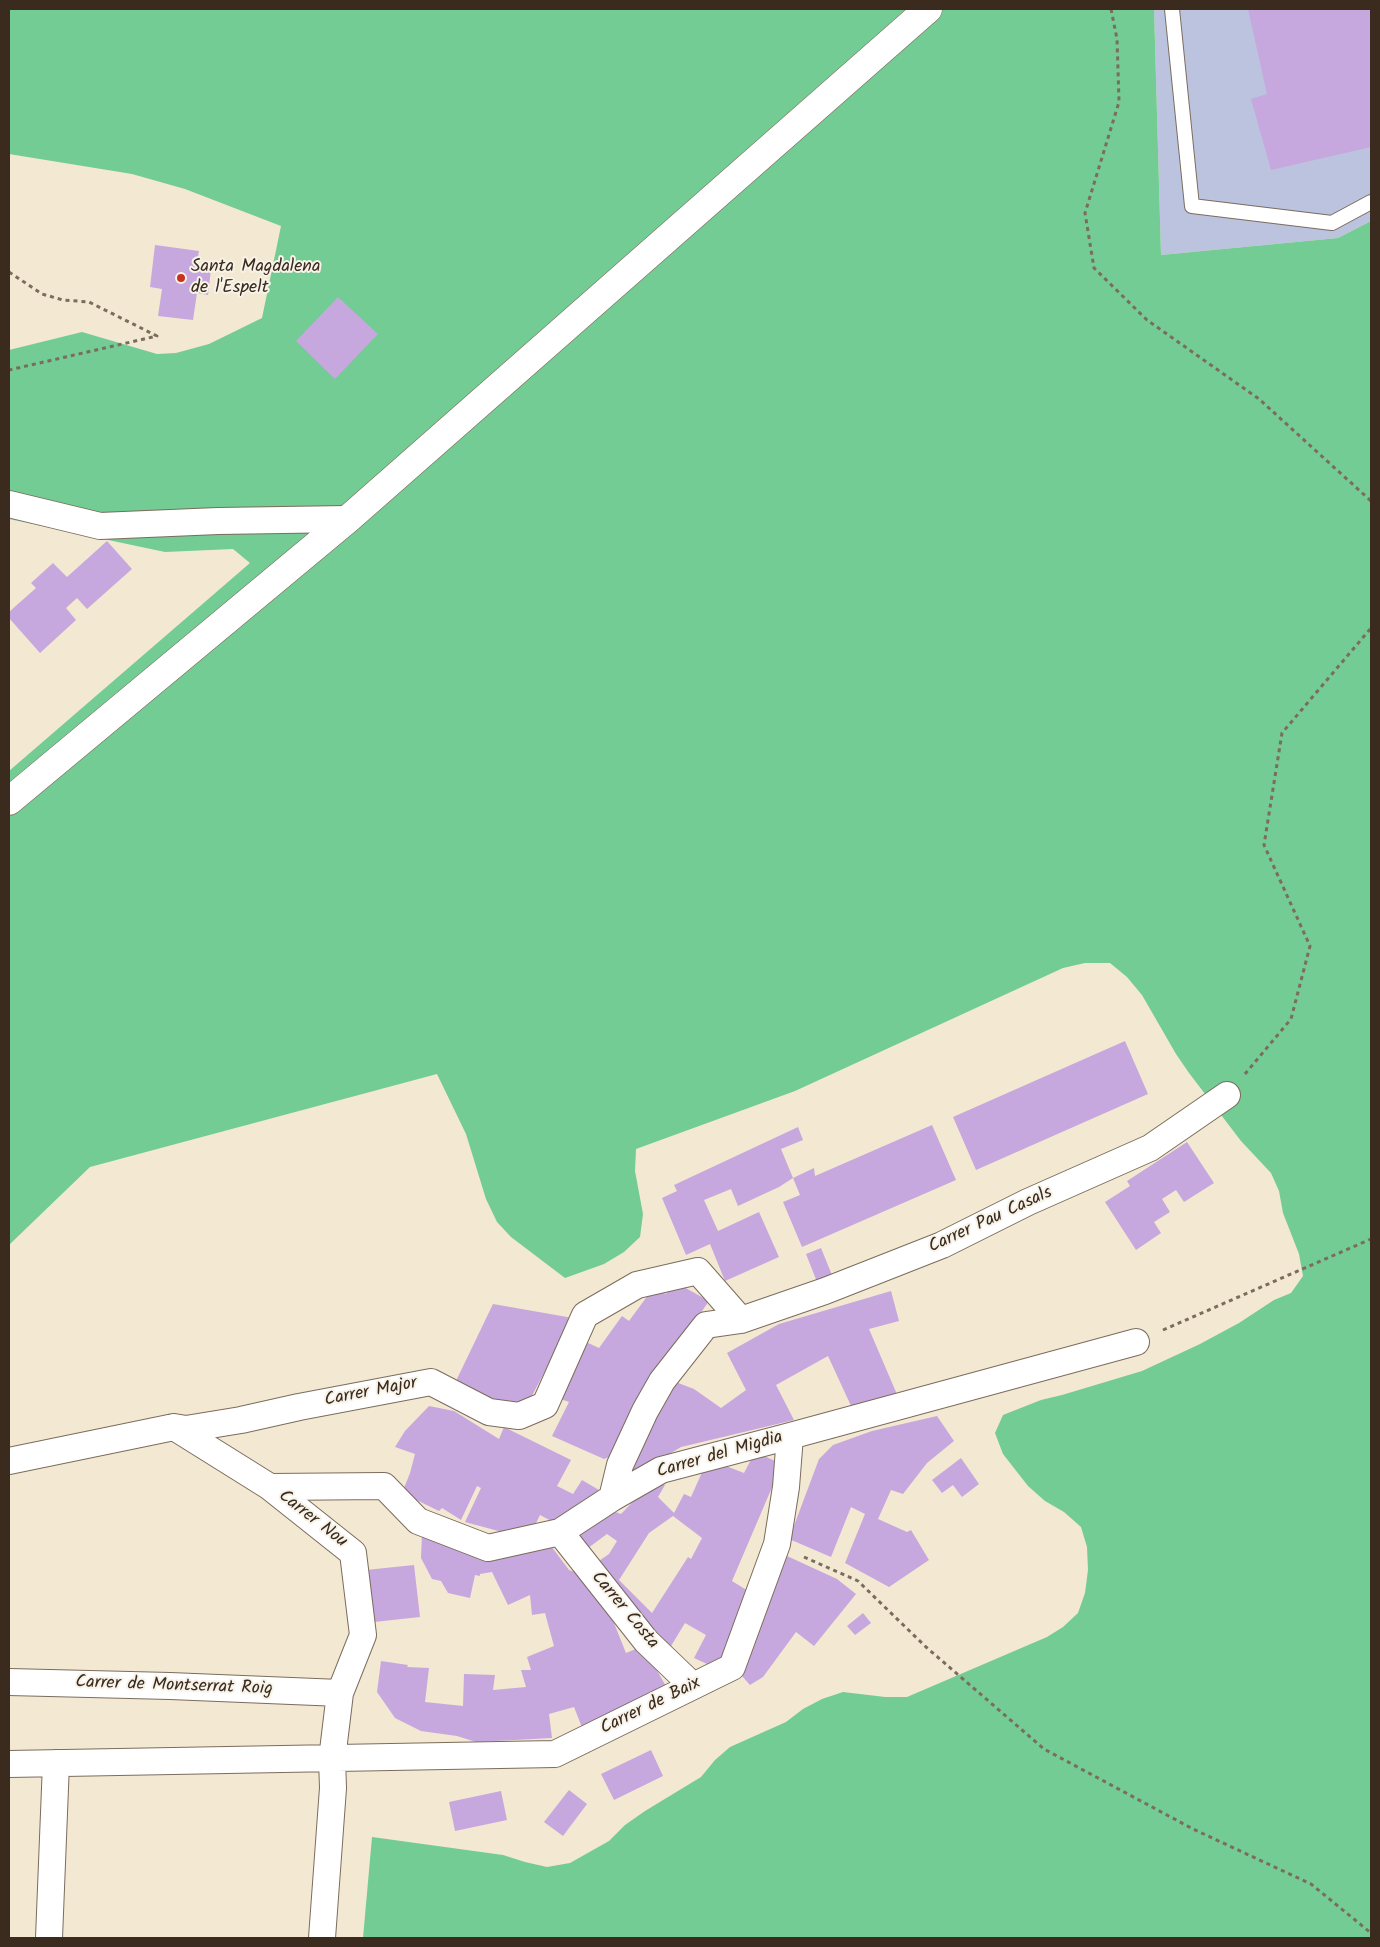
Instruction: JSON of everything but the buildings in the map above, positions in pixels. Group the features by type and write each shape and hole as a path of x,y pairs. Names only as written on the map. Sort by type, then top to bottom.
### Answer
{"street":[{"path":"9,801 348,518 928,9"},
{"path":"9,504 100,526 348,518"},
{"name":"Carrer Pau Casals","path":"612,1498 620,1465 645,1411 662,1381 706,1324 741,1320 825,1291 942,1245 1028,1202 1150,1148 1227,1095"},
{"name":"Carrer Major","path":"9,1461 174,1427 186,1429 241,1420 431,1382 489,1412 519,1416 545,1405 585,1315 637,1285 698,1271 741,1320"},
{"name":"Carrer del Migdia","path":"270,1487 384,1486 418,1521 488,1548 560,1532 612,1498 661,1470 1136,1342"},
{"path":"174,1427 270,1487"},
{"name":"Carrer de Baix","path":"332,1759 554,1754 732,1667 777,1544 786,1488 790,1436"},
{"name":"Carrer Nou","path":"270,1487 353,1553 363,1635 340,1693 332,1759 333,1788 322,1938"},
{"name":"Carrer Costa","path":"560,1532 646,1641 694,1686"},
{"name":"Carrer de Montserrat Roig","path":"9,1682 340,1693"},
{"path":"9,1764 332,1759"},
{"path":"49,1938 56,1763"}],"lane":[{"path":"1172,9 1192,206 1332,223 1371,202"}],"path":[{"path":"1111,9 1117,39 1119,102 1085,213 1094,268 1147,320 1259,398 1371,501"},
{"path":"9,272 42,294 64,300 89,302 157,336 9,370"},
{"path":"1227,1095 1291,1019 1310,946 1264,845 1282,733 1371,628"},
{"path":"1136,1342 1371,1239"},
{"path":"777,1544 858,1581 926,1647 1044,1749 1193,1829 1311,1884 1371,1933"}],"shaded area":[{"path":"1154,9 1371,9 1371,221 1338,238 1161,255"}],"green space":[{"path":"9,9 1154,9 1161,255 1338,238 1371,221 1371,1938 363,1938 372,1837 503,1855 547,1867 570,1863 609,1841 625,1825 645,1811 701,1777 715,1760 730,1747 786,1722 803,1709 822,1699 843,1692 885,1697 907,1697 1047,1637 1063,1627 1078,1613 1085,1593 1088,1570 1087,1547 1081,1527 1028,1486 1003,1454 995,1433 1003,1415 1041,1400 1142,1371 1200,1344 1239,1323 1274,1300 1291,1293 1303,1276 1299,1254 1283,1213 1279,1191 1271,1173 1241,1141 1189,1073 1142,995 1127,977 1110,963 1085,963 1063,968 795,1091 636,1149 635,1171 643,1214 640,1237 624,1252 604,1264 565,1278 511,1237 497,1222 486,1199 466,1134 437,1074 90,1167 9,1245 9,771 250,563 233,549 165,552 9,519 9,350 82,332 157,354 176,353 209,344 262,318 281,226 185,189 132,174 9,154"}],"place":[{"name":"Santa Magdalena de l'Espelt","path":"181,278"}]}
